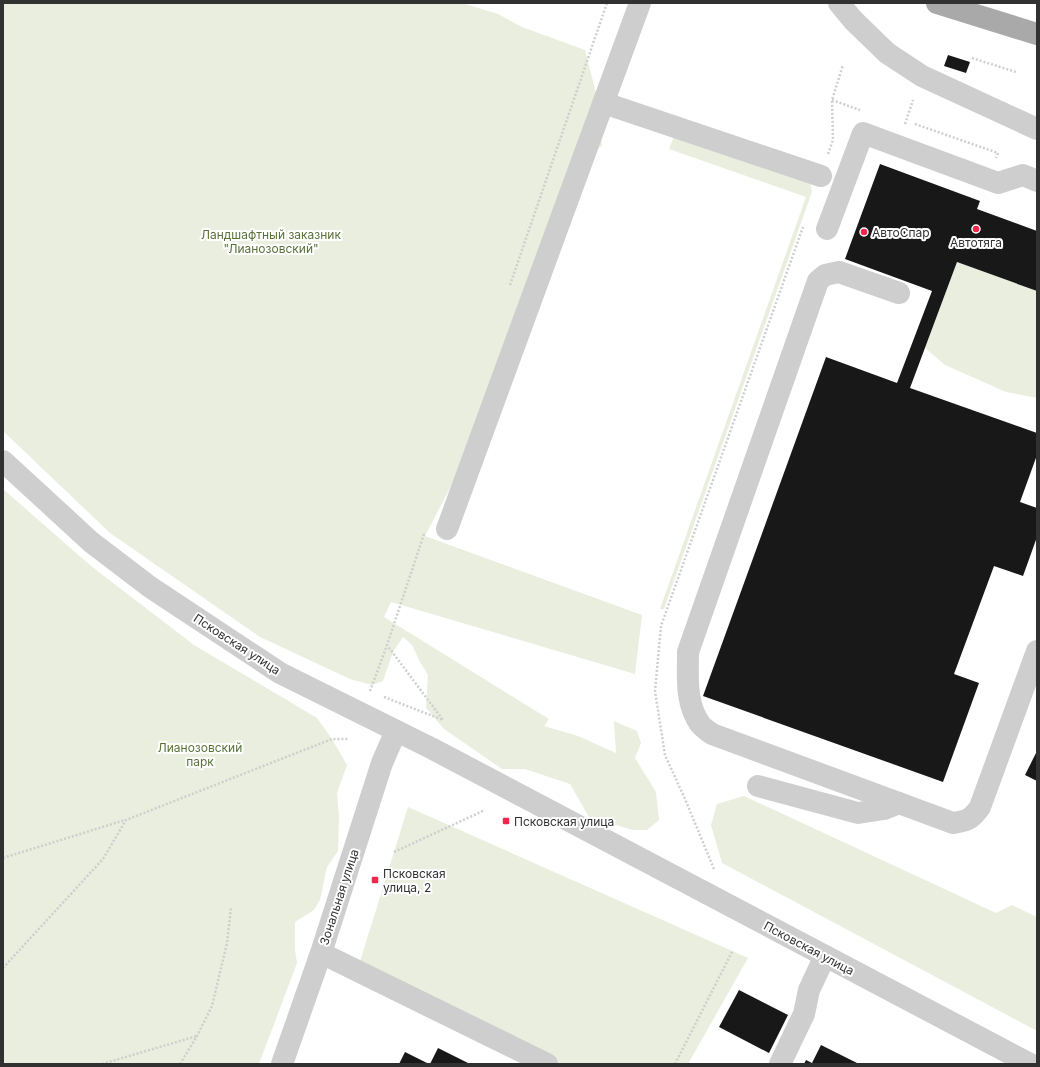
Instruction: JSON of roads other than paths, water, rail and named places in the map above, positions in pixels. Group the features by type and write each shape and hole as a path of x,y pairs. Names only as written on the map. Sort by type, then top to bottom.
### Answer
{"main road":[{"path":"937,3 1037,34"}],"street":[{"path":"447,529 640,3"},
{"path":"839,3 852,20 887,53 922,76 1037,129"},
{"path":"604,103 821,176"},
{"path":"827,229 863,133 998,183 1023,175 1037,181"},
{"path":"899,292 839,272 825,275 818,281 688,652 687,685 692,708 700,724 712,734 953,823 965,821 975,814 980,807 1037,651"},
{"name":"Псковская улица","path":"3,461 91,542 150,587 280,673 431,748 1023,1062"},
{"name":"Зональная улица","path":"282,1064 321,953 382,763 396,731"},
{"path":"758,786 858,813 884,809 899,803"},
{"path":"321,953 547,1064"},
{"path":"780,1064 804,1014 809,990 825,956"}],"place":[{"name":"Автотяга","path":"976,229"},
{"name":"АвтоСпар","path":"864,232"},
{"name":"Псковская улица","path":"506,821"},
{"name":"Псковская улица, 2","path":"375,880"}],"park label":[{"name":"Ландшафтный заказник \"Лианозовский\"","path":"271,241"},
{"name":"Лианозовский парк","path":"200,754"}]}
